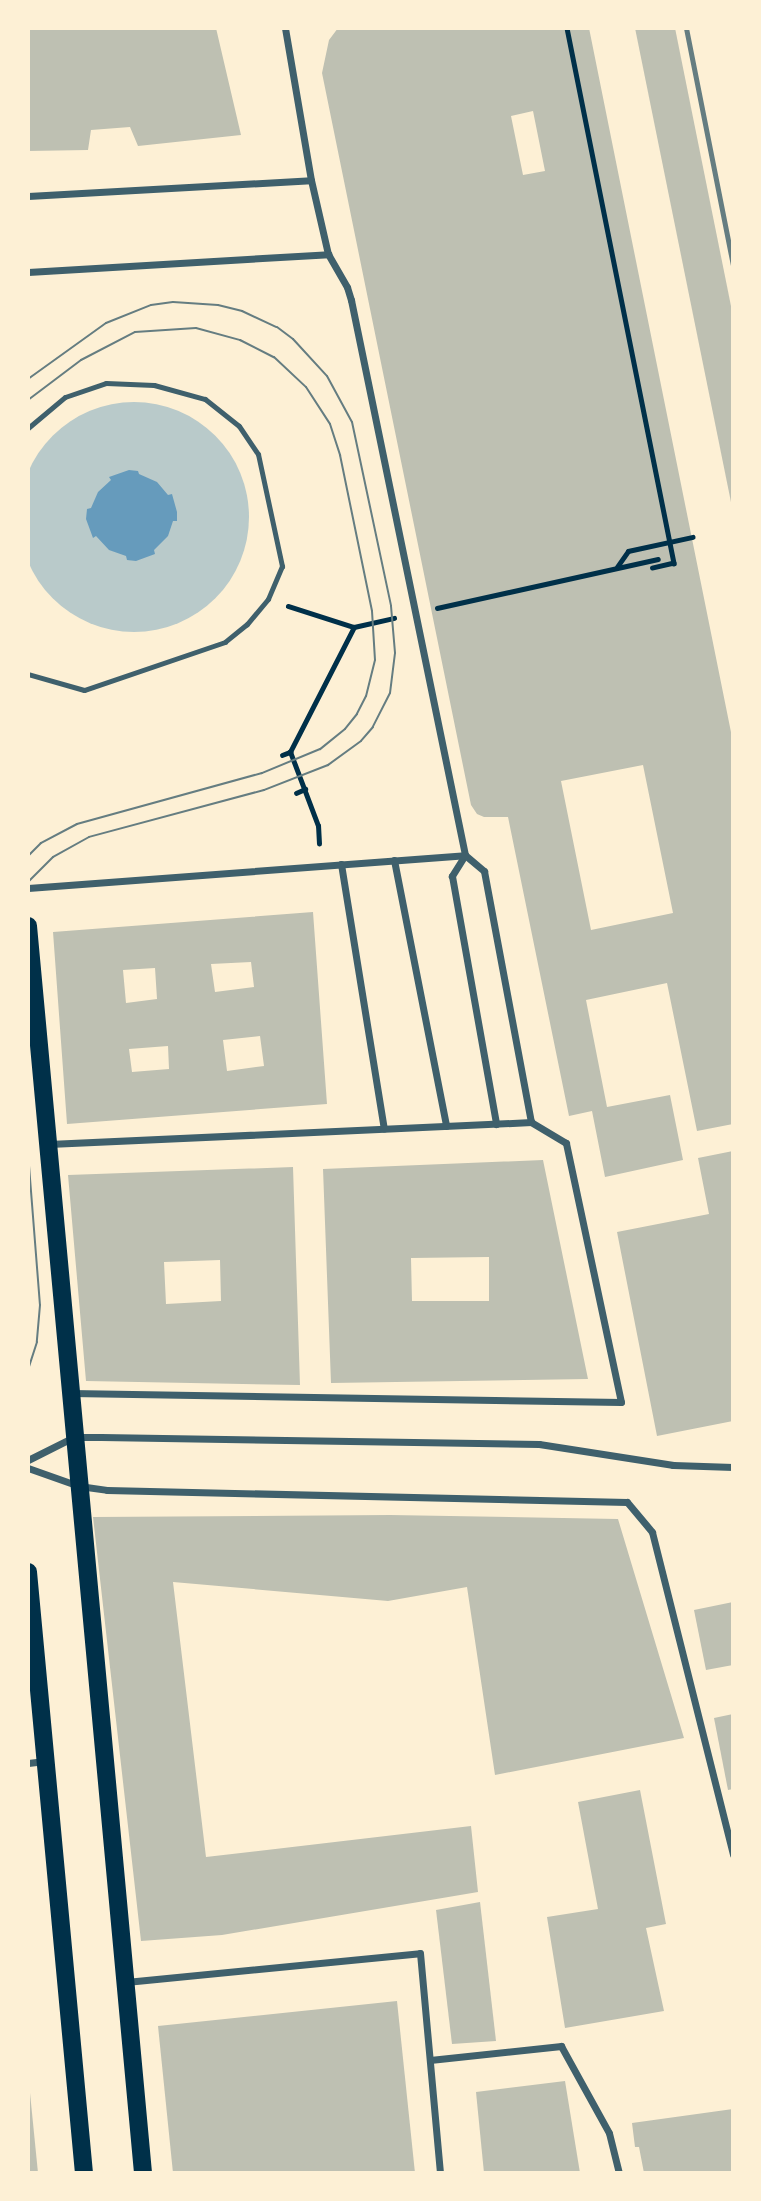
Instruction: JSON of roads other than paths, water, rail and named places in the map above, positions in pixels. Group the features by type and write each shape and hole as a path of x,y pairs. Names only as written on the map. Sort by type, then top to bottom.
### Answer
{"main road":[{"path":"28,926 143,2173"},
{"path":"28,1572 37,1762 83,2173"}],"street":[{"path":"285,28 311,180 328,254 347,287 351,300 465,855 484,871 531,1122"},
{"path":"28,196 311,180"},
{"path":"28,272 328,254"},
{"path":"28,888 465,855"},
{"path":"465,855 452,876 496,1124"},
{"path":"394,860 446,1126"},
{"path":"341,864 384,1129"},
{"path":"49,1144 531,1122 566,1143 621,1402 70,1393"},
{"path":"28,1460 74,1437 539,1444 673,1465 733,1467"},
{"path":"28,1468 79,1486 107,1490 627,1502 652,1532 733,1856"},
{"path":"126,1982 420,1953 440,2173"},
{"path":"430,2060 561,2046 609,2133 620,2173"}],"lane":[{"path":"28,428 65,397 106,383 129,382 180,390 205,399 226,412 258,454 282,566 268,599 247,624 225,642 84,690 28,674"}],"water":[{"path":"129,470 138,471 157,482 168,495 172,494 177,512 177,521 173,521 168,536 154,550 155,554 136,561 127,560 126,556 109,550 96,536 93,538 86,519 87,509 91,508 98,492 111,480 109,477"}],"tram line":[{"path":"28,379 106,323 151,305 173,302 218,305 242,311 277,327 293,339 327,376 352,422 391,606 395,653 390,693 373,727 361,741 328,765 264,790 89,837 53,857 28,882"},
{"path":"28,400 81,360 135,332 196,328 240,340 274,357 306,387 330,424 340,455 372,611 375,660 366,696 357,714 345,729 320,749 262,773 77,824 41,843 28,856"},
{"path":"28,1153 40,1305 37,1342 28,1369"}],"railway":[{"path":"686,28 733,266"}]}
